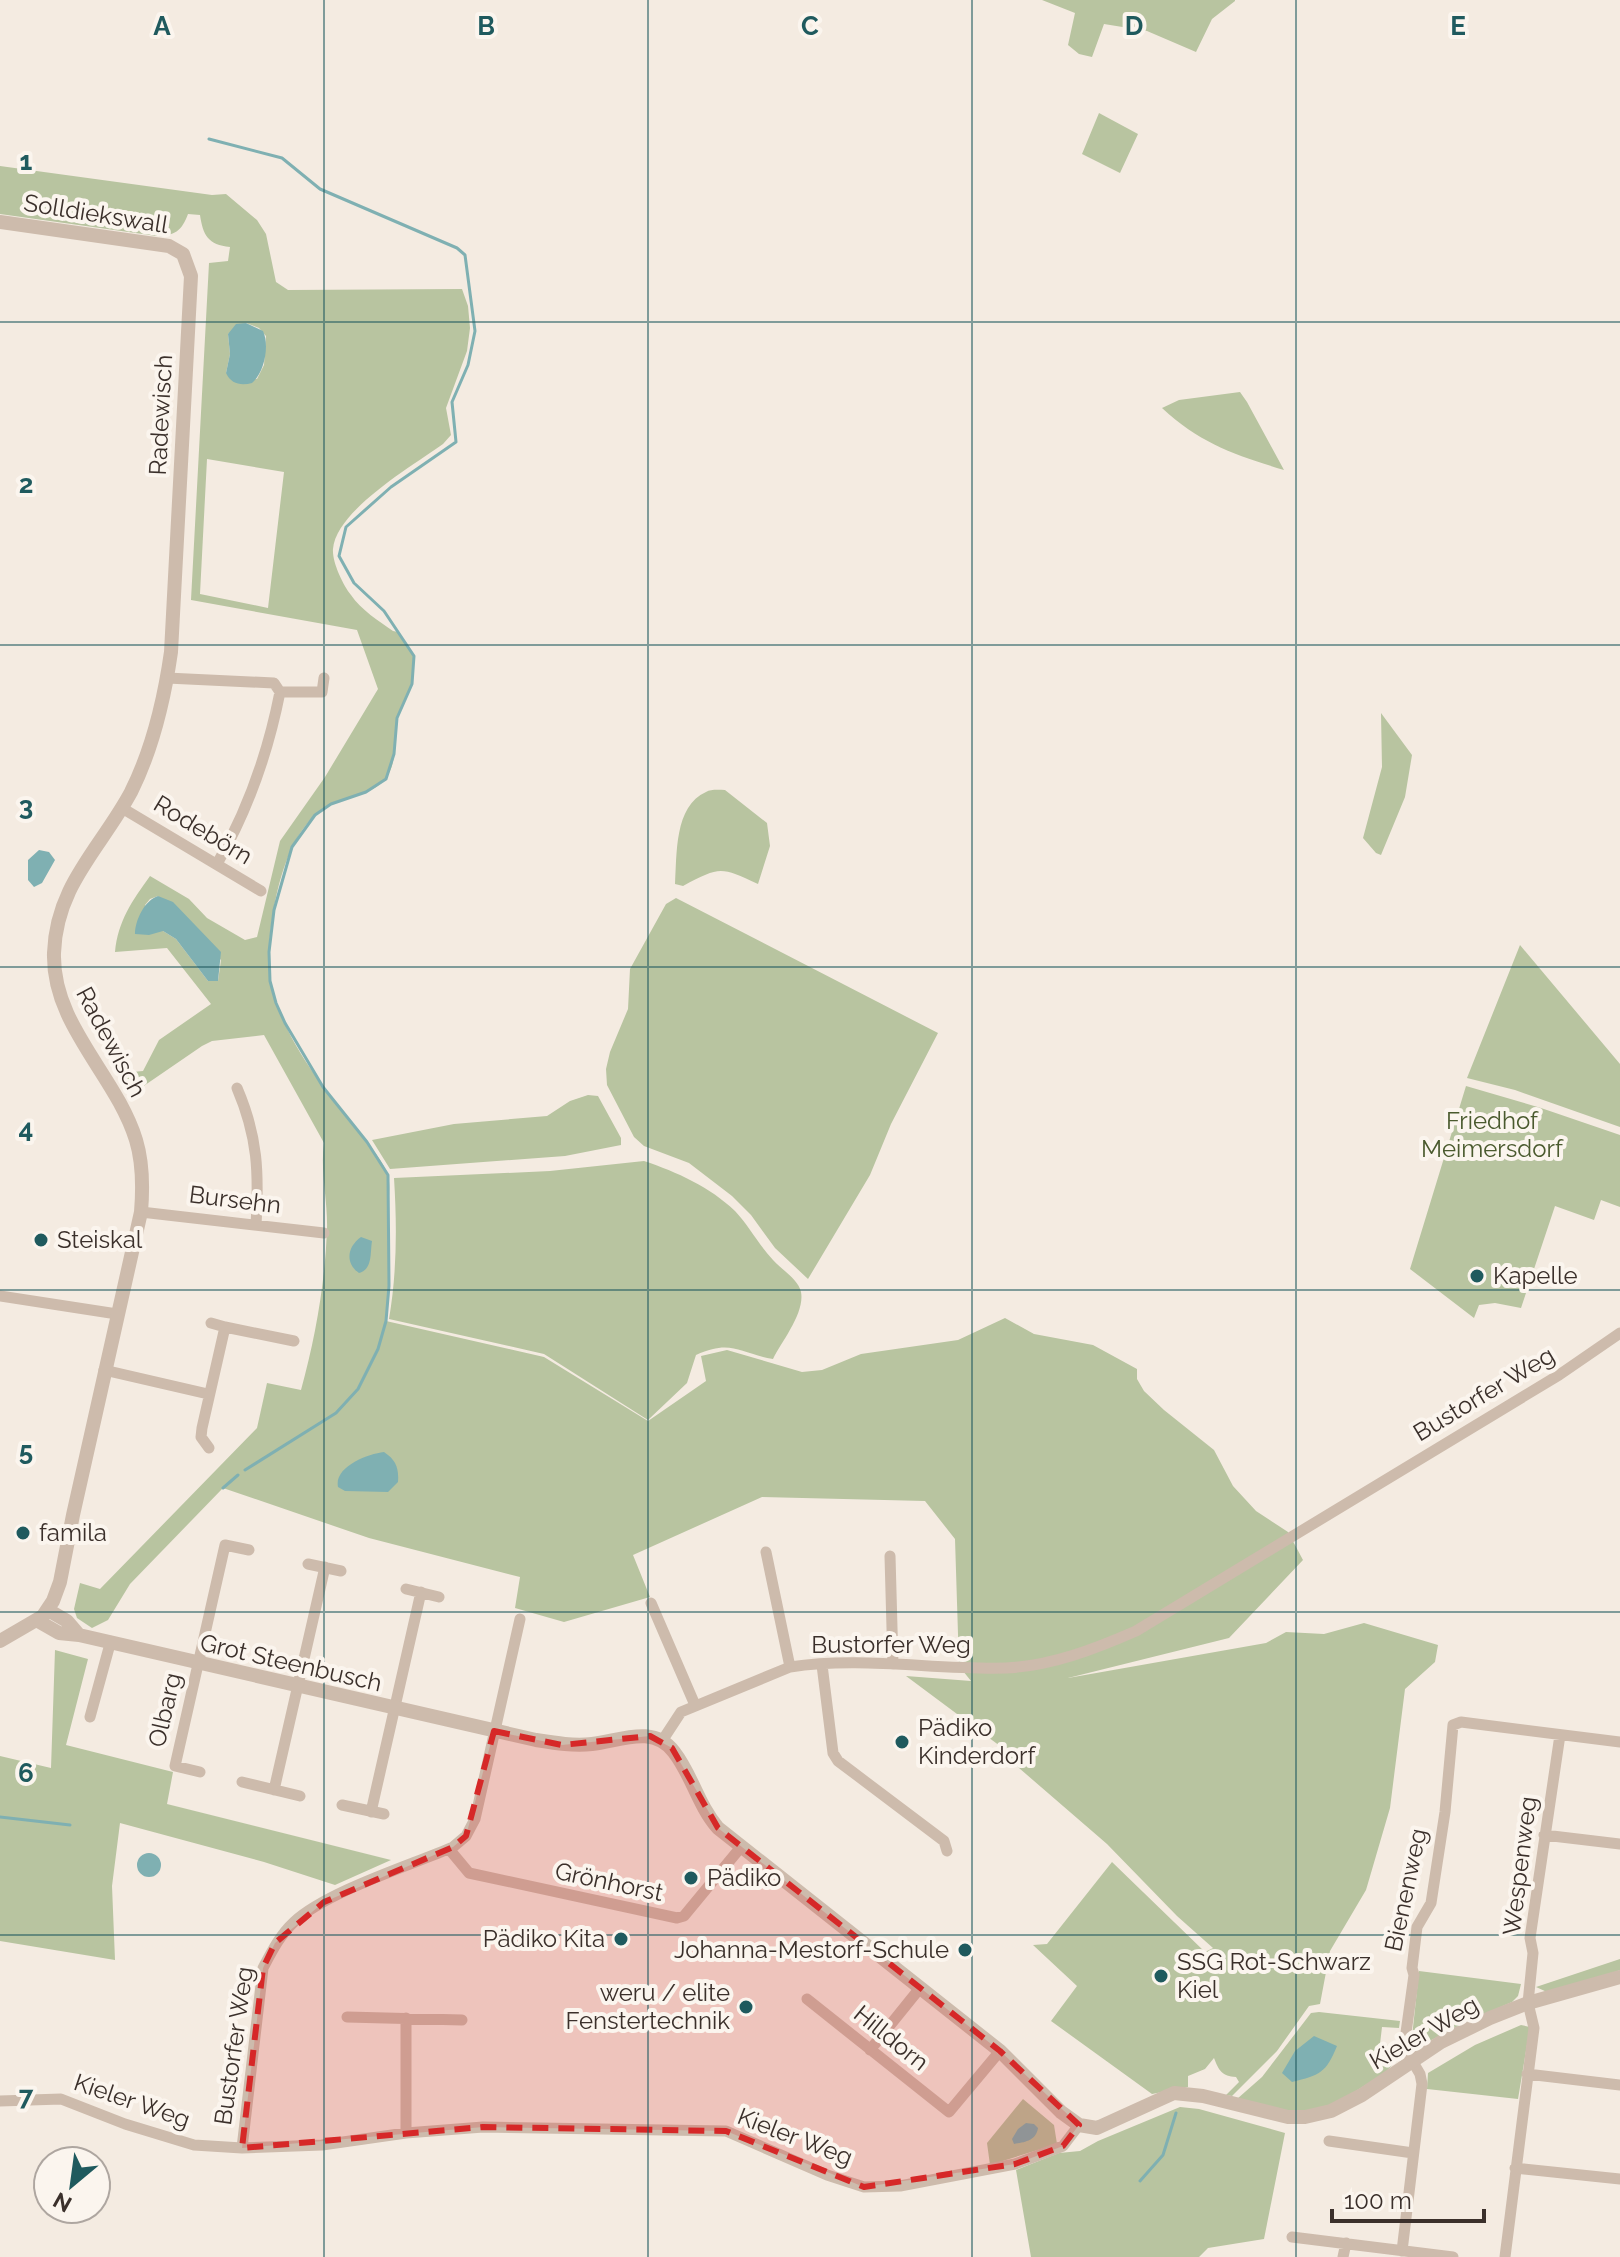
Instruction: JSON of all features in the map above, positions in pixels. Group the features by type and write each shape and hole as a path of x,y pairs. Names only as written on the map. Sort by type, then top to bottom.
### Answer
{"street":[{"name":"Solldiekswall","path":"0,222 161,244 183,254"},
{"name":"Radewisch","path":"43,1616 60,1582 141,1212 141,1164 135,1137 108,1081 69,1016 58,988 54,965 57,928 69,887 122,808 149,750 167,678 171,652 191,276 183,254"},
{"path":"167,678 274,683 280,692 256,784 236,831 217,864"},
{"path":"280,692 322,692 324,678"},
{"name":"Rodebörn","path":"122,808 261,891"},
{"path":"237,1088 255,1135 259,1185 256,1225"},
{"name":"Bursehn","path":"141,1212 324,1233"},
{"path":"0,1296 117,1314"},
{"path":"211,1323 294,1341"},
{"path":"209,1448 201,1437 225,1327"},
{"name":"Bustorfer Weg","path":"662,1741 681,1712 790,1667 893,1664 1007,1668 1040,1664 1108,1644 1136,1631 1559,1375 1620,1333"},
{"path":"104,1370 208,1394"},
{"name":"Olbarg","path":"200,1772 175,1766 225,1545 249,1550"},
{"path":"766,1552 790,1667"},
{"path":"890,1556 893,1664"},
{"path":"308,1564 341,1571"},
{"path":"274,1790 325,1567"},
{"path":"406,1589 439,1597"},
{"path":"371,1812 421,1592"},
{"path":"651,1603 695,1705"},
{"path":"0,1641 43,1616"},
{"name":"Grot Steenbusch","path":"43,1616 59,1633 79,1635 494,1731"},
{"name":"Bustorfer Weg","path":"242,2148 263,1968 275,1943 295,1921 324,1902 449,1849 466,1836 475,1819 520,1619"},
{"path":"90,1717 110,1644"},
{"path":"822,1665 833,1753 838,1761 944,1841 947,1851"},
{"name":"Bienenweg","path":"1402,2251 1422,2084 1420,2074 1404,2047 1417,1927 1431,1903 1445,1812 1453,1725 1461,1722 1560,1735"},
{"path":"494,1731 562,1745 595,1744 632,1736 650,1736 662,1741 680,1759 707,1816 741,1847 1000,2051 1061,2112 1079,2125"},
{"path":"1560,1735 1620,1742"},
{"name":"Wespenweg","path":"1505,2257 1534,2028 1528,2003 1533,1953 1530,1938 1560,1735"},
{"path":"242,1782 300,1796"},
{"path":"342,1805 384,1814"},
{"path":"1544,1835 1620,1844"},
{"name":"Grönhorst","path":"449,1849 469,1873 677,1918 684,1916 741,1847"},
{"name":"Kieler Weg","path":"0,2101 61,2099 125,2124 194,2145 242,2148 322,2145 406,2133 510,2127 726,2131 827,2175 864,2187 900,2186 1015,2164 1063,2146 1079,2125 1097,2128 1174,2093 1203,2096 1288,2117 1331,2111 1362,2095 1441,2042 1528,2003 1620,1977"},
{"path":"870,2050 920,1988"},
{"name":"Hilldorn","path":"807,1999 949,2112 1000,2051"},
{"path":"347,2017 462,2020"},
{"path":"406,2018 406,2133"},
{"path":"1527,2074 1620,2085"},
{"path":"1329,2141 1413,2153"},
{"path":"1515,2168 1620,2179"},
{"path":"1292,2237 1453,2257"},
{"path":"1343,2257 1346,2243"}],"highlighted area":[{"path":"494,1731 562,1745 650,1736 672,1748 718,1828 1000,2051 1079,2125 1063,2146 1015,2164 864,2187 726,2131 483,2127 242,2148 263,1968 275,1943 324,1902 453,1847 466,1836"}],"green space":[{"path":"1042,0 1235,1 1212,19 1196,52 1147,31 1104,24 1092,57 1079,54 1068,45 1075,13"},
{"path":"1099,113 1138,134 1120,173 1082,154"},
{"path":"0,166 212,195 226,194 257,220 266,234 276,282 288,290 462,289 468,306 470,328 467,351 446,408 451,435 361,504 337,534 333,549 339,573 355,600 376,619 398,632 414,656 412,683 397,720 392,766 380,784 367,792 331,804 315,815 302,830 284,868 273,911 269,950 275,998 295,1044 378,1157 388,1176 386,1321 544,1357 648,1421 706,1381 701,1356 727,1350 802,1372 822,1370 861,1354 958,1340 1005,1318 1034,1334 1093,1345 1137,1369 1137,1379 1144,1391 1214,1450 1233,1486 1256,1511 1288,1532 1303,1560 1229,1638 1068,1678 1266,1643 1286,1632 1324,1634 1364,1623 1438,1645 1435,1662 1405,1689 1390,1808 1366,1890 1330,1951 1320,2004 1309,2006 1277,2051 1232,2096 1226,2095 1239,2082 1236,2077 1222,2072 1214,2058 1205,2069 1188,2076 1188,2087 1152,2094 1051,2021 1077,1986 1033,1945 1047,1944 1112,1862 1205,1952 1213,1948 1107,1844 1019,1768 1000,1746 906,1676 971,1681 959,1666 955,1539 925,1501 762,1497 633,1555 650,1597 564,1622 515,1608 520,1577 369,1538 223,1488 130,1584 108,1620 92,1628 77,1618 74,1609 80,1583 100,1589 257,1428 267,1383 301,1390 311,1351 326,1250 324,1143 264,1035 212,1041 132,1094 122,1073 143,1071 159,1040 211,1004 167,948 115,952 119,931 132,903 150,876 189,899 207,918 245,940 257,937 280,841 325,777 378,689 357,630 191,600 209,263 228,261 230,247 216,244 208,238 200,215 188,214 177,231 157,236 0,214","holes":["246,323 259,328 266,336 264,365 257,379 226,373 230,354 228,334","207,459 284,472 268,608 200,594","158,896 221,960 218,981 208,981 176,939 163,931 145,905"]},
{"path":"1240,392 1284,470 1219,447 1191,431 1162,408 1179,400"},
{"path":"1381,713 1412,755 1405,797 1381,855 1363,838 1382,767"},
{"path":"725,790 767,823 770,846 758,884 720,871 683,886 675,884 679,832 688,808 706,792"},
{"path":"676,898 938,1033 891,1124 870,1175 808,1279 775,1248 751,1215 732,1196 689,1163 644,1146 634,1137 607,1085 606,1069 610,1052 628,1009 630,969 666,904"},
{"path":"1520,945 1620,1064 1620,1127 1515,1090 1467,1078"},
{"name":"Friedhof Meimersdorf","path":"1466,1086 1620,1135 1620,1207 1601,1200 1594,1220 1555,1206 1521,1308 1495,1303 1479,1305 1474,1318 1410,1269"},
{"path":"588,1095 598,1096 621,1138 621,1145 565,1156 390,1169 372,1140 454,1124 547,1116 570,1101"},
{"path":"644,1161 692,1181 725,1202 773,1260 797,1283 801,1292 800,1309 773,1359 727,1348 696,1355 687,1383 648,1420 544,1354 389,1319 396,1249 394,1178 550,1171"},
{"path":"55,1650 88,1659 66,1745 173,1772 167,1804 391,1860 335,1885 264,1862 120,1823 112,1886 115,1960 0,1941 0,1756 51,1768"},
{"path":"1620,1959 1620,1970 1610,1974 1547,1992 1536,1987"},
{"path":"1419,1971 1521,1984 1518,1996 1512,2002 1422,2045 1412,2037"},
{"path":"1311,2013 1400,2021 1399,2028 1382,2027 1380,2044 1397,2046 1395,2062 1385,2073 1330,2107 1291,2113 1237,2099 1262,2077"},
{"path":"1521,2025 1530,2027 1518,2099 1427,2089 1428,2073 1475,2045"},
{"path":"1023,2099 1054,2125 1057,2144 990,2165 987,2143"},
{"path":"1180,2107 1199,2109 1285,2133 1264,2239 1208,2248 1199,2257 1031,2257 1016,2170 1059,2153 1080,2151"}],"water":[{"path":"246,323 263,331 266,351 256,379 252,383 240,384 231,380 226,373 230,354 228,334 236,324"},
{"path":"39,850 49,852 55,860 42,883 34,887 28,880 28,860"},
{"path":"158,896 173,902 221,952 218,981 208,981 176,939 163,931 149,935 135,934 142,911"},
{"path":"361,1237 372,1241 369,1264 359,1273 351,1265 350,1255 353,1245"},
{"path":"384,1452 394,1461 398,1473 398,1482 388,1492 345,1491 338,1487 338,1480 346,1468 361,1459"},
{"path":"149,1853 160,1860 161,1865 154,1876 149,1877 138,1870 137,1865 144,1854"},
{"path":"1314,2036 1337,2046 1333,2055 1321,2072 1292,2082 1282,2073 1295,2051"},
{"path":"1026,2123 1038,2128 1035,2136 1014,2144 1012,2139"}],"waterway":[{"path":"209,139 282,158 320,189 457,248 465,255 475,331 468,365 452,402 456,442 391,487 346,527 339,556 354,583 384,611 414,656 412,684 397,718 394,754 386,779 366,792 331,804 315,815 292,847 274,910 269,952 270,981 285,1023 323,1087 367,1142 388,1175 389,1286 386,1321 378,1349 358,1389 336,1413 245,1470"},
{"path":"223,1488 238,1475"},
{"path":"0,1817 70,1825"},
{"path":"1140,2181 1163,2155 1176,2113"}],"place":[{"name":"Steiskal","path":"41,1240"},
{"name":"Kapelle","path":"1477,1276"},
{"name":"famila","path":"23,1533"},
{"name":"Pädiko Kinderdorf","path":"902,1742"},
{"name":"Pädiko","path":"691,1878"},
{"name":"Pädiko Kita","path":"621,1939"},
{"name":"Johanna-Mestorf-Schule","path":"965,1950"},
{"name":"SSG Rot-Schwarz Kiel","path":"1161,1976"},
{"name":"weru / elite Fenstertechnik","path":"746,2007"}]}
